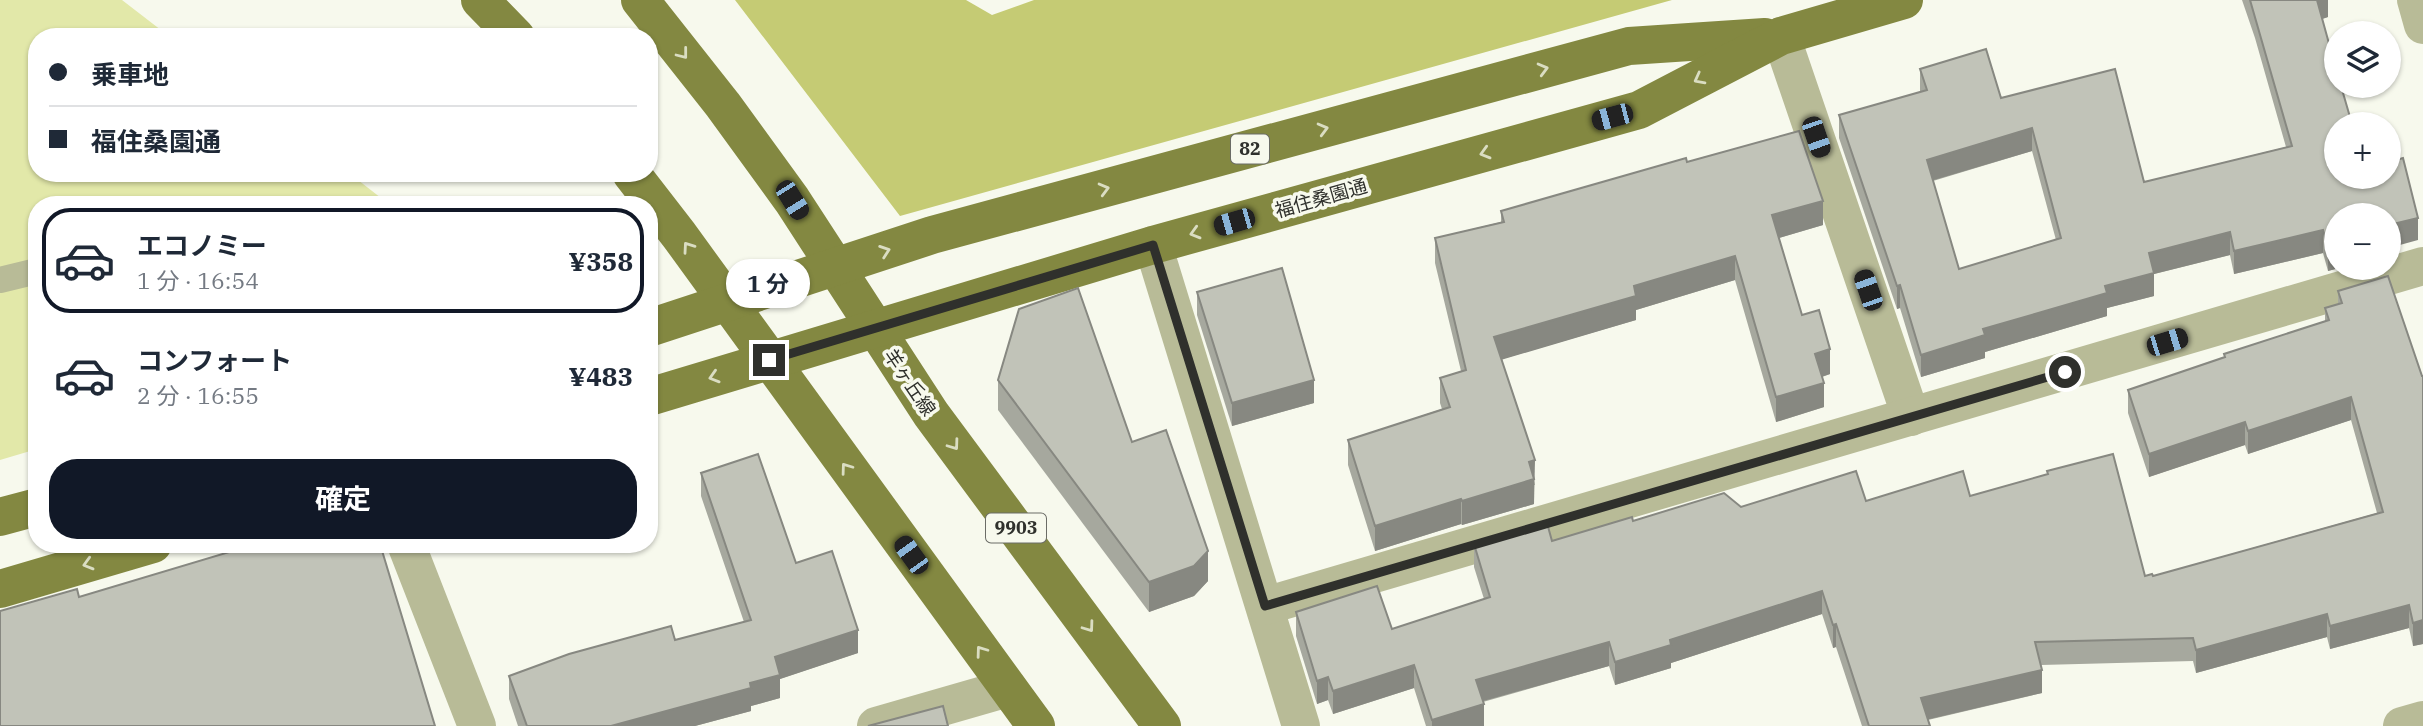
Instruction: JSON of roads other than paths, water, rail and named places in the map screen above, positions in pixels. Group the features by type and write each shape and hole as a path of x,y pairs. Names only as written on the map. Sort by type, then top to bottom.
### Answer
{"main road":[{"path":"480,0 507,28"},
{"name":"羊ヶ丘線","path":"640,0 723,105 792,200 931,414 1162,726"},
{"name":"福住桑園通","path":"658,394 1153,245 1639,110 1781,36 1904,0"},
{"name":"福住桑園通","path":"658,325 932,235 1629,46 1781,36"},
{"path":"638,182 649,196"},
{"path":"658,207 1036,726"},
{"path":"0,517 28,509"},
{"path":"0,589 122,553"}],"street":[{"path":"2416,0 2423,25"},
{"path":"1781,36 1911,417"},
{"path":"1153,245 1301,726"},
{"path":"1265,606 2423,266"},
{"path":"410,553 477,726"},
{"path":"876,726 1008,688"},
{"path":"2402,726 2423,720"}],"lane":[{"path":"0,280 28,273"}]}
